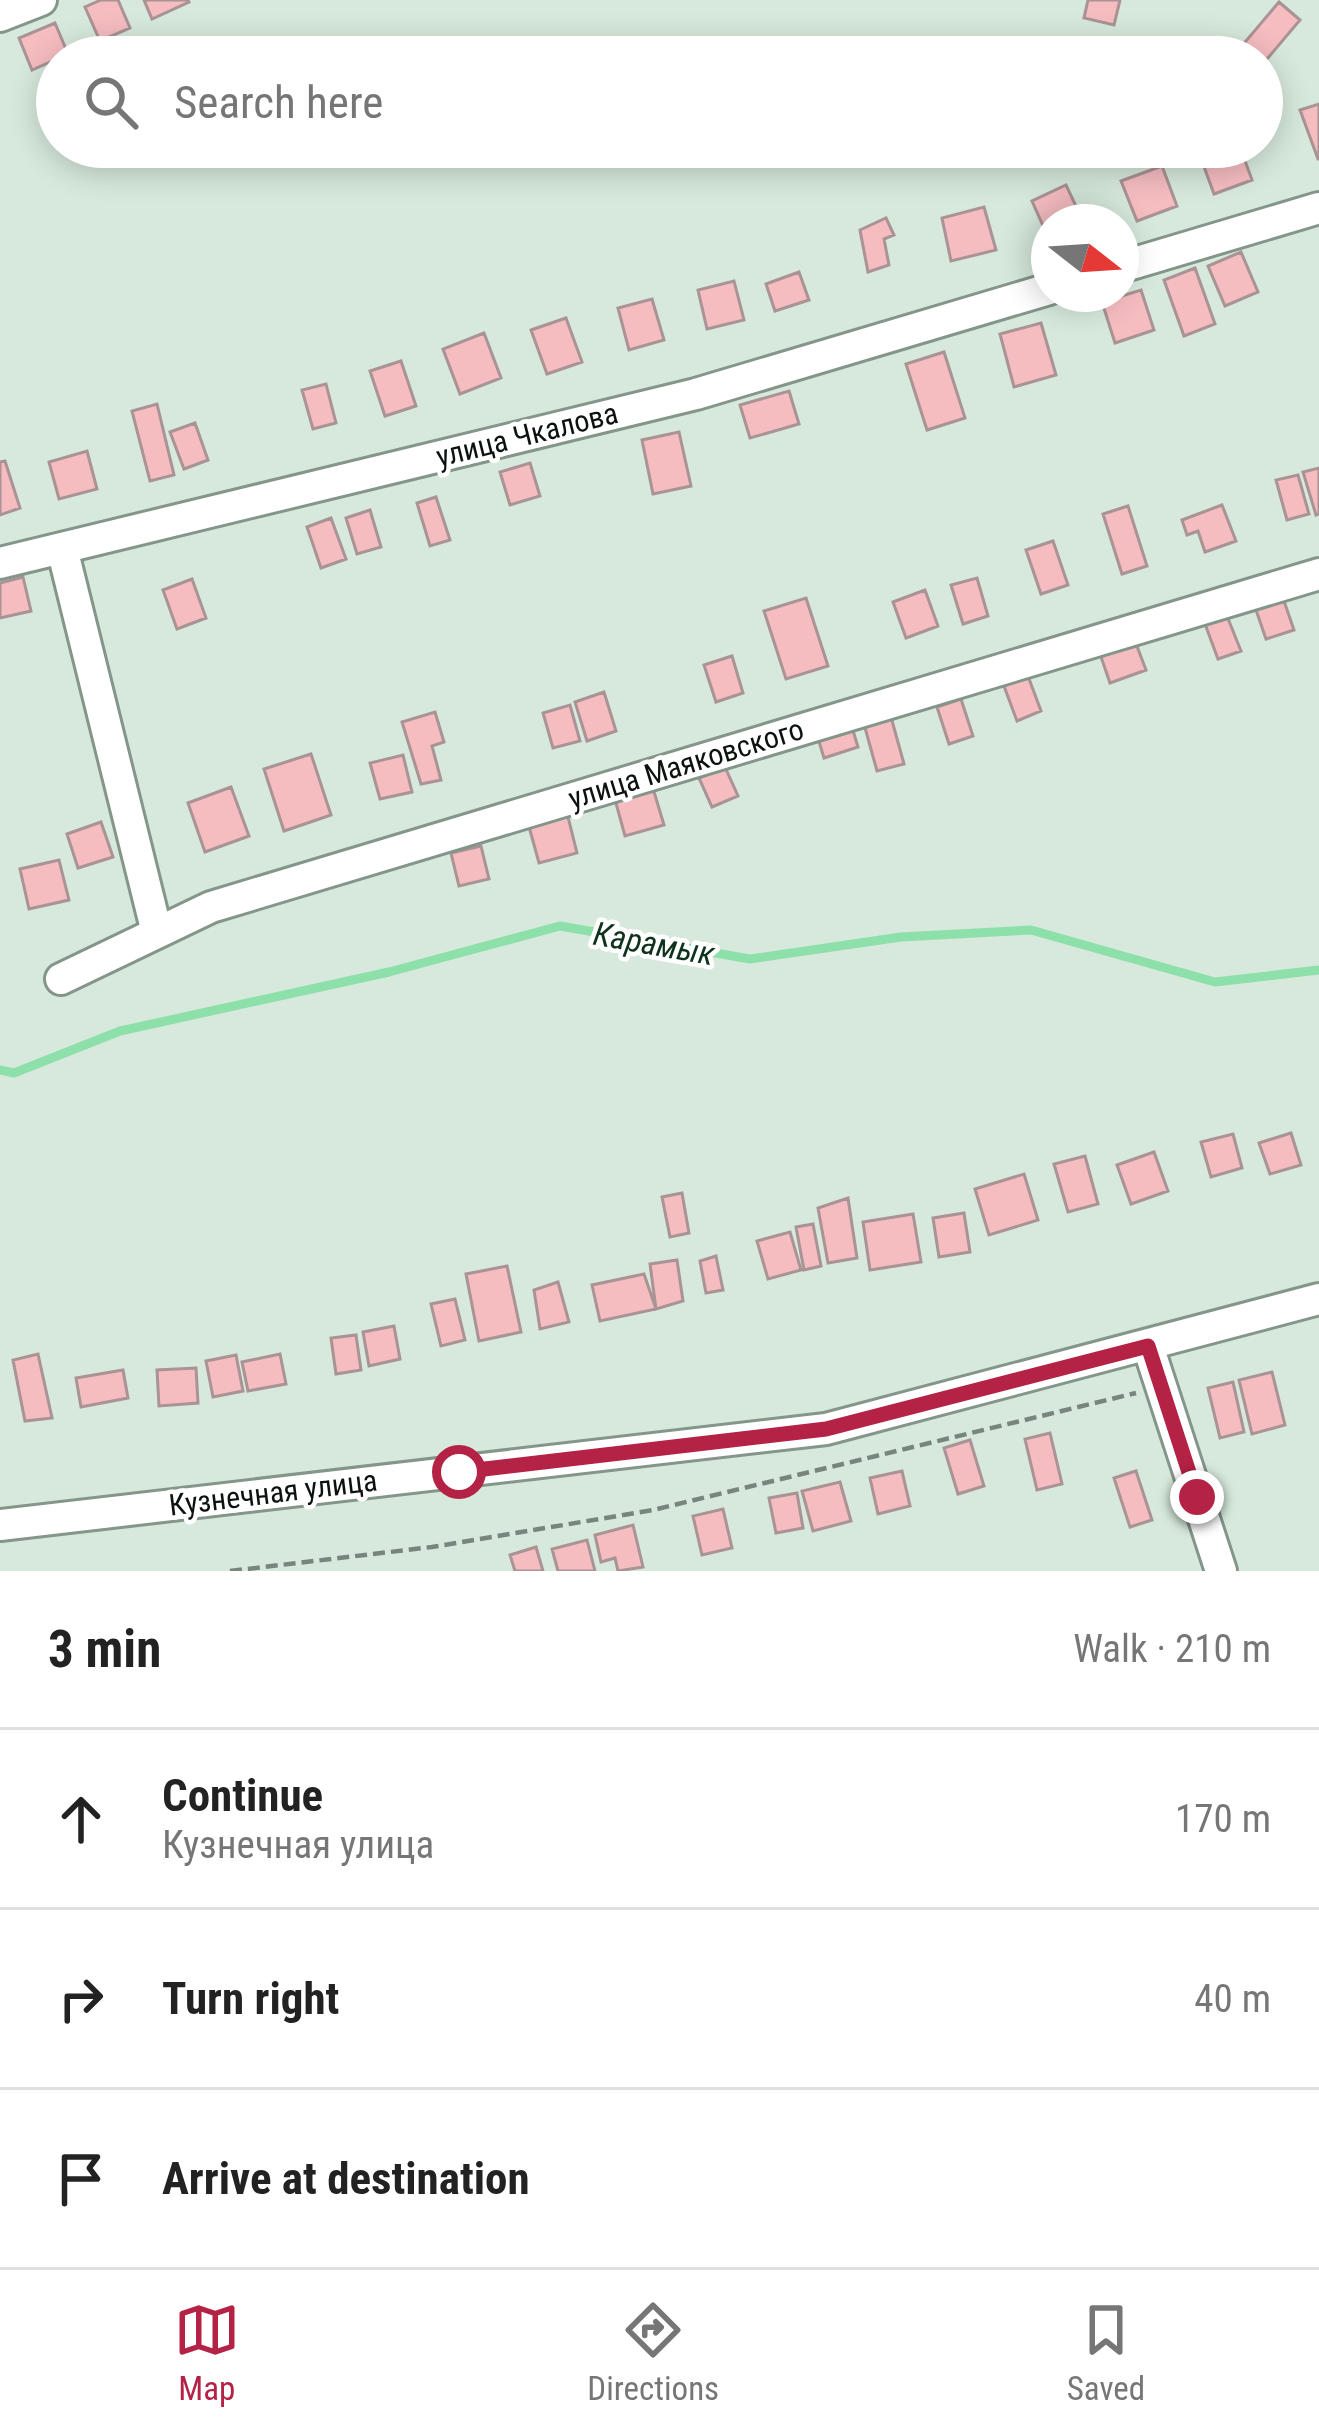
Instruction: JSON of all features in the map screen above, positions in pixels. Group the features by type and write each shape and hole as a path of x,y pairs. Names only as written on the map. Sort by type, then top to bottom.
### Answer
{"street":[{"path":"0,16 41,0"},
{"path":"1139,262 1319,208"},
{"name":"улица Чкалова","path":"0,563 696,394 1031,294"},
{"path":"62,548 157,933"},
{"name":"улица Маяковского","path":"62,979 212,907 1319,574"},
{"name":"Кузнечная улица","path":"0,1525 826,1429 1319,1299"},
{"path":"1148,1346 1221,1571"}],"path":[{"path":"230,1571 432,1547 653,1510 1161,1386"}],"building":[{"path":"118,0 130,28 98,36 85,7"},
{"path":"144,0 188,0 189,2 152,19"},
{"path":"1088,0 1120,0 1114,25 1084,18"},
{"path":"1279,2 1300,20 1283,40 1283,36 1250,36"},
{"path":"55,23 60,36 36,36 36,68 32,70 19,38"},
{"path":"1319,104 1319,159 1318,159 1300,110"},
{"path":"1163,168 1177,206 1139,220 1139,204 1130,204 1121,181"},
{"path":"1204,168 1248,168 1252,180 1214,194"},
{"path":"1066,185 1075,204 1033,204"},
{"path":"984,207 996,250 951,261 942,218"},
{"path":"886,218 894,235 884,239 889,265 868,272 860,230"},
{"path":"1241,252 1258,292 1225,306 1208,266"},
{"path":"1195,268 1215,324 1184,336 1164,280"},
{"path":"799,272 809,300 775,311 766,284"},
{"path":"734,281 744,320 707,329 698,290"},
{"path":"1139,291 1154,330 1115,343 1105,312 1139,312"},
{"path":"652,299 664,340 629,350 618,308"},
{"path":"566,318 582,362 547,374 531,330"},
{"path":"1041,323 1056,375 1014,387 1000,334"},
{"path":"484,333 501,378 460,394 443,349"},
{"path":"944,352 965,418 927,430 906,364"},
{"path":"401,361 416,406 385,416 370,371"},
{"path":"326,384 336,423 313,429 302,390"},
{"path":"789,391 799,424 750,438 740,405"},
{"path":"157,404 174,475 150,481 132,411"},
{"path":"195,423 208,460 184,469 170,432"},
{"path":"679,432 691,486 653,494 642,440"},
{"path":"87,451 97,489 59,499 49,462"},
{"path":"5,461 20,508 0,515 0,462"},
{"path":"530,463 540,496 510,505 500,472"},
{"path":"1319,468 1319,514 1316,515 1303,472"},
{"path":"1298,475 1309,514 1287,520 1276,480"},
{"path":"436,497 450,540 430,546 417,503"},
{"path":"1222,505 1236,541 1205,552 1198,531 1187,535 1182,520"},
{"path":"1128,506 1147,566 1122,574 1103,514"},
{"path":"370,510 381,547 357,554 346,518"},
{"path":"331,518 346,559 321,568 307,527"},
{"path":"1053,541 1068,585 1041,594 1026,550"},
{"path":"23,577 31,611 0,618 0,583"},
{"path":"977,578 988,616 963,624 951,585"},
{"path":"192,579 206,618 177,629 163,590"},
{"path":"925,590 938,626 906,638 893,602"},
{"path":"806,598 828,666 786,679 764,611"},
{"path":"1284,601 1294,630 1266,639 1256,610"},
{"path":"1227,616 1241,651 1218,659 1205,624"},
{"path":"1135,641 1146,670 1110,683 1100,654"},
{"path":"732,656 743,693 716,702 704,665"},
{"path":"1028,676 1041,711 1017,721 1004,686"},
{"path":"604,692 616,731 587,741 575,702"},
{"path":"961,699 973,736 949,744 937,707"},
{"path":"570,705 580,741 553,748 543,713"},
{"path":"435,712 444,742 432,746 441,780 421,784 402,722"},
{"path":"891,717 904,764 877,771 864,724"},
{"path":"851,724 858,747 824,758 817,735"},
{"path":"311,754 331,815 284,831 264,769"},
{"path":"403,755 412,792 380,799 370,763"},
{"path":"725,767 738,796 712,807 699,778"},
{"path":"652,785 664,825 625,836 614,796"},
{"path":"231,787 249,836 205,852 188,803"},
{"path":"567,813 577,853 539,863 528,823"},
{"path":"101,822 113,857 78,868 67,834"},
{"path":"481,846 489,879 459,886 451,853"},
{"path":"59,860 69,900 29,909 20,869"},
{"path":"1291,1133 1301,1165 1270,1174 1259,1143"},
{"path":"1233,1134 1242,1168 1211,1177 1201,1142"},
{"path":"1154,1152 1168,1191 1131,1204 1117,1165"},
{"path":"1085,1156 1098,1204 1068,1212 1054,1164"},
{"path":"1024,1174 1038,1220 989,1235 975,1189"},
{"path":"682,1193 689,1233 670,1237 662,1197"},
{"path":"848,1198 857,1258 828,1263 818,1208"},
{"path":"964,1213 970,1252 939,1257 933,1218"},
{"path":"913,1214 921,1262 870,1270 863,1222"},
{"path":"813,1224 821,1266 804,1270 796,1227"},
{"path":"790,1232 801,1270 768,1279 757,1241"},
{"path":"716,1256 723,1290 706,1293 700,1261"},
{"path":"677,1260 683,1301 656,1309 650,1264"},
{"path":"507,1266 521,1332 479,1341 466,1274"},
{"path":"644,1274 656,1309 600,1321 592,1285"},
{"path":"558,1282 569,1322 540,1329 534,1290"},
{"path":"455,1299 465,1340 441,1346 431,1304"},
{"path":"394,1326 400,1359 369,1366 363,1332"},
{"path":"356,1335 361,1370 336,1374 331,1338"},
{"path":"38,1354 52,1418 25,1421 13,1360"},
{"path":"280,1354 286,1384 248,1391 242,1362"},
{"path":"236,1355 243,1391 213,1397 206,1361"},
{"path":"196,1368 198,1403 159,1406 157,1370"},
{"path":"123,1370 128,1398 81,1407 76,1378"},
{"path":"1272,1372 1285,1425 1252,1434 1239,1380"},
{"path":"1233,1382 1244,1432 1220,1438 1208,1388"},
{"path":"1050,1433 1062,1484 1037,1490 1025,1439"},
{"path":"970,1440 984,1486 958,1494 944,1448"},
{"path":"902,1471 910,1506 878,1514 870,1478"},
{"path":"1136,1471 1152,1520 1130,1527 1114,1478"},
{"path":"840,1482 851,1521 813,1531 802,1491"},
{"path":"797,1493 803,1528 776,1533 769,1498"},
{"path":"723,1509 732,1548 702,1555 693,1516"},
{"path":"633,1525 643,1567 618,1571 615,1558 601,1562 595,1535"},
{"path":"587,1540 595,1571 558,1571 552,1549"},
{"path":"536,1547 543,1571 515,1571 510,1555"}],"waterway":[{"name":"Карамык","path":"0,1070 14,1073 120,1031 389,972 560,926 750,959 901,937 1031,930 1215,982 1319,970"}],"route":[{"path":"459,1472 826,1429 1148,1346 1197,1497"}]}
